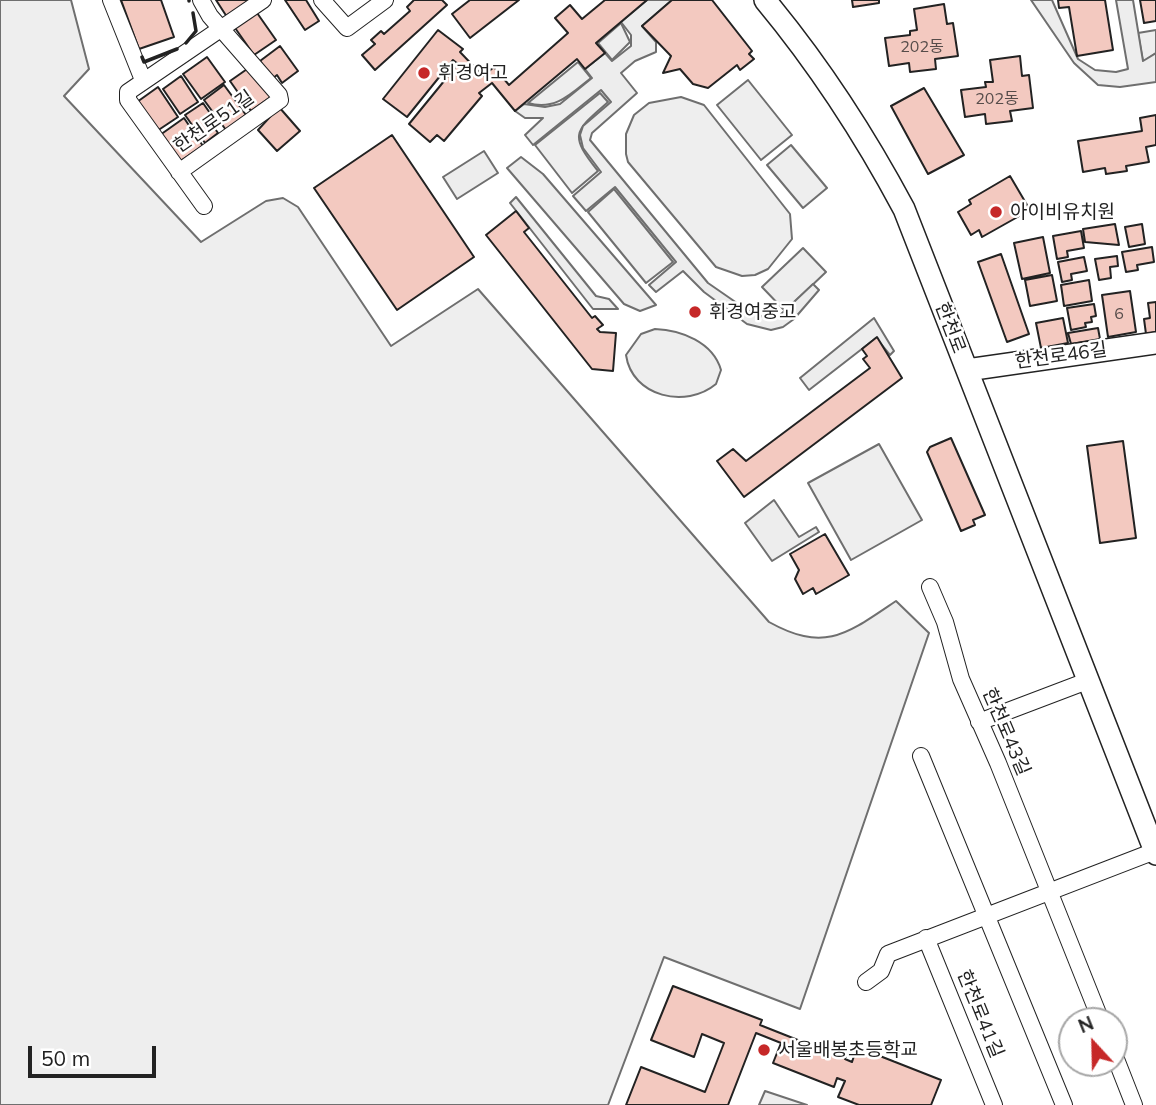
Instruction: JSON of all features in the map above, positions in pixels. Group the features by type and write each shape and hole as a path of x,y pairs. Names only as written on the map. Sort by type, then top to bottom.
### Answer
{"main road":[{"name":"한천로","path":"765,0 795,35 845,107 881,165 904,209 1156,853"},
{"name":"한천로46길","path":"967,370 1156,343"}],"street":[{"path":"111,0 143,80 263,0"},
{"name":"한천로51길","path":"143,80 128,92 128,100 178,172 280,100 279,95 221,28 201,0"},
{"path":"322,0 347,28 385,0"},
{"path":"178,172 204,206"},
{"name":"한천로43길","path":"930,587 979,722 1049,891"},
{"path":"979,722 1087,681"},
{"path":"921,756 1064,1105"},
{"path":"866,982 881,971 888,954 987,914 1156,853"},
{"path":"1049,891 1095,1007"},
{"name":"한천로41길","path":"926,939 994,1105"},
{"path":"1123,1077 1134,1105"}],"shaded area":[{"path":"0,0 71,0 89,69 64,96 201,242 266,201 283,198 298,207 391,346 478,289 769,622 806,636 835,636 863,623 896,601 929,633 800,1009 664,957 608,1105 0,1105"},
{"path":"647,0 672,0 642,26 656,42 656,52 635,61 621,73 637,93 592,133 590,140 708,283 747,310 766,318 779,316 813,284 819,290 794,319 783,327 771,330 747,324 704,292 683,271 656,292 649,285 676,262 615,187 586,211 573,196 601,172 583,148 580,135 583,126 611,102 601,90 533,145 525,135 543,118 525,118 515,111 524,104 545,107 560,104 592,78 585,69 605,53 612,61 631,46 631,35 621,22"},
{"path":"1031,0 1052,0 1078,59 1095,70 1116,72 1128,69 1116,0 1133,0 1143,61 1156,53 1156,82 1120,87 1098,85 1074,63"},
{"path":"621,23 630,42 612,60 598,43"},
{"path":"1156,30 1156,53 1143,62 1138,33"},
{"path":"578,62 591,78 555,103 528,103"},
{"path":"748,80 792,135 761,160 717,105"},
{"path":"600,93 608,102 588,120 579,134 582,149 598,171 572,193 535,145"},
{"path":"681,97 704,105 790,214 792,239 768,269 755,275 742,276 716,267 628,162 626,134 634,115 649,103"},
{"path":"791,145 827,188 803,208 767,165"},
{"path":"484,151 498,173 457,199 443,177"},
{"path":"521,157 543,174 656,305 640,311 624,304 507,168"},
{"path":"614,189 673,262 646,283 588,212"},
{"path":"516,197 596,296 609,299 618,309 593,309 510,203"},
{"path":"803,248 826,272 785,311 762,287"},
{"path":"874,318 894,351 890,355 876,338 809,390 800,378"},
{"path":"655,329 695,339 711,352 721,370 716,384 704,392 676,397 662,395 638,381 630,369 626,355 641,334"},
{"path":"879,444 922,520 851,560 808,483"},
{"path":"774,500 799,537 816,527 819,532 772,561 745,523"},
{"path":"765,1091 807,1105 759,1105"}],"building":[{"path":"121,0 161,0 174,37 139,49"},
{"path":"216,0 253,0 227,17"},
{"path":"285,0 306,0 319,21 305,30"},
{"path":"414,0 442,0 447,5 375,70 362,55 375,44 371,40 381,31 384,34 410,11 407,7"},
{"path":"470,0 519,0 470,38 452,14"},
{"name":"휘경여고","path":"605,0 647,0 596,43 605,53 585,69 577,59 515,111 492,83 479,93 482,96 444,141 437,135 430,142 409,124 458,64 453,60 407,117 383,99 438,30 463,49 460,52 483,76 494,67 509,85 568,33 555,18 570,5 582,19"},
{"path":"672,0 712,0 752,51 749,54 754,59 740,70 737,65 708,88 693,84 680,69 663,73 671,56 642,26"},
{"path":"852,0 879,0 879,3 853,7"},
{"path":"1058,0 1105,0 1113,50 1077,56 1069,7 1059,8"},
{"path":"1140,0 1156,0 1156,21 1144,23"},
{"path":"944,4 947,24 953,23 958,56 935,59 936,69 910,72 909,63 889,66 885,38 910,35 910,31 917,30 914,9"},
{"path":"255,10 276,40 254,55 233,25"},
{"path":"280,46 298,71 282,83 277,75 272,79 260,61"},
{"path":"1020,56 1022,76 1029,75 1033,108 1010,111 1012,121 986,124 985,114 965,117 961,90 986,87 985,82 993,82 990,60"},
{"path":"207,57 225,82 201,99 183,74"},
{"path":"250,67 272,96 251,111 230,81"},
{"path":"181,76 198,102 180,114 163,89"},
{"path":"224,85 246,115 226,130 204,100"},
{"path":"158,87 178,117 157,131 137,102"},
{"path":"924,88 964,155 928,174 891,106"},
{"path":"203,103 212,116 208,119 218,133 205,143 185,115"},
{"path":"279,107 300,131 277,151 258,130"},
{"path":"1156,115 1156,145 1146,147 1149,162 1126,166 1127,171 1106,174 1105,168 1083,172 1078,141 1142,131 1140,118"},
{"path":"184,118 203,146 179,162 160,135"},
{"path":"392,135 474,257 397,310 314,188"},
{"path":"1010,176 1030,210 982,237 979,230 971,235 958,212 971,204 969,200"},
{"path":"516,211 529,228 524,232 592,318 595,316 603,325 597,329 600,332 616,333 613,371 592,369 486,235"},
{"path":"1115,224 1119,245 1085,242 1083,229"},
{"path":"1142,224 1145,244 1129,247 1125,227"},
{"path":"1081,231 1084,248 1067,251 1068,257 1057,259 1053,236"},
{"path":"1043,237 1050,273 1022,279 1014,243"},
{"path":"1152,247 1154,262 1137,265 1138,270 1126,272 1122,252"},
{"path":"1001,254 1029,334 1007,342 978,262"},
{"path":"1117,256 1118,266 1110,267 1111,278 1099,280 1095,259"},
{"path":"1084,257 1087,271 1071,274 1072,280 1062,282 1058,262"},
{"path":"1052,275 1057,301 1030,306 1025,280"},
{"path":"1089,280 1092,301 1064,306 1061,285"},
{"path":"1130,291 1136,332 1108,337 1102,295"},
{"path":"1156,302 1156,332 1146,334 1144,319 1150,318 1148,303"},
{"path":"1094,304 1096,316 1091,317 1092,322 1085,323 1086,327 1071,330 1067,308"},
{"path":"1063,318 1068,343 1041,348 1036,323"},
{"path":"1098,328 1100,339 1071,344 1068,333"},
{"path":"877,337 902,378 744,497 717,461 733,449 746,461 870,368 863,359 867,356 862,349"},
{"path":"951,438 985,515 973,520 975,525 961,531 927,452 930,447"},
{"path":"1123,441 1136,538 1100,543 1087,446"},
{"path":"825,534 849,575 816,594 813,588 803,594 795,579 799,570 790,554"},
{"path":"673,986 762,1020 760,1025 823,1050 826,1041 848,1050 845,1059 852,1062 857,1047 941,1080 931,1105 859,1105 838,1097 845,1081 837,1078 834,1087 773,1063 781,1043 756,1033 728,1105 626,1105 641,1067 705,1092 724,1043 702,1034 694,1057 651,1040"}],"wall":[{"path":"186,43 196,31 193,13"},
{"path":"142,57 144,62 177,49"}],"place":[{"name":"휘경여고","path":"424,73"},
{"name":"아이비유치원","path":"996,212"},
{"name":"휘경여중고","path":"695,312"},
{"name":"서울배봉초등학교","path":"764,1050"}]}
